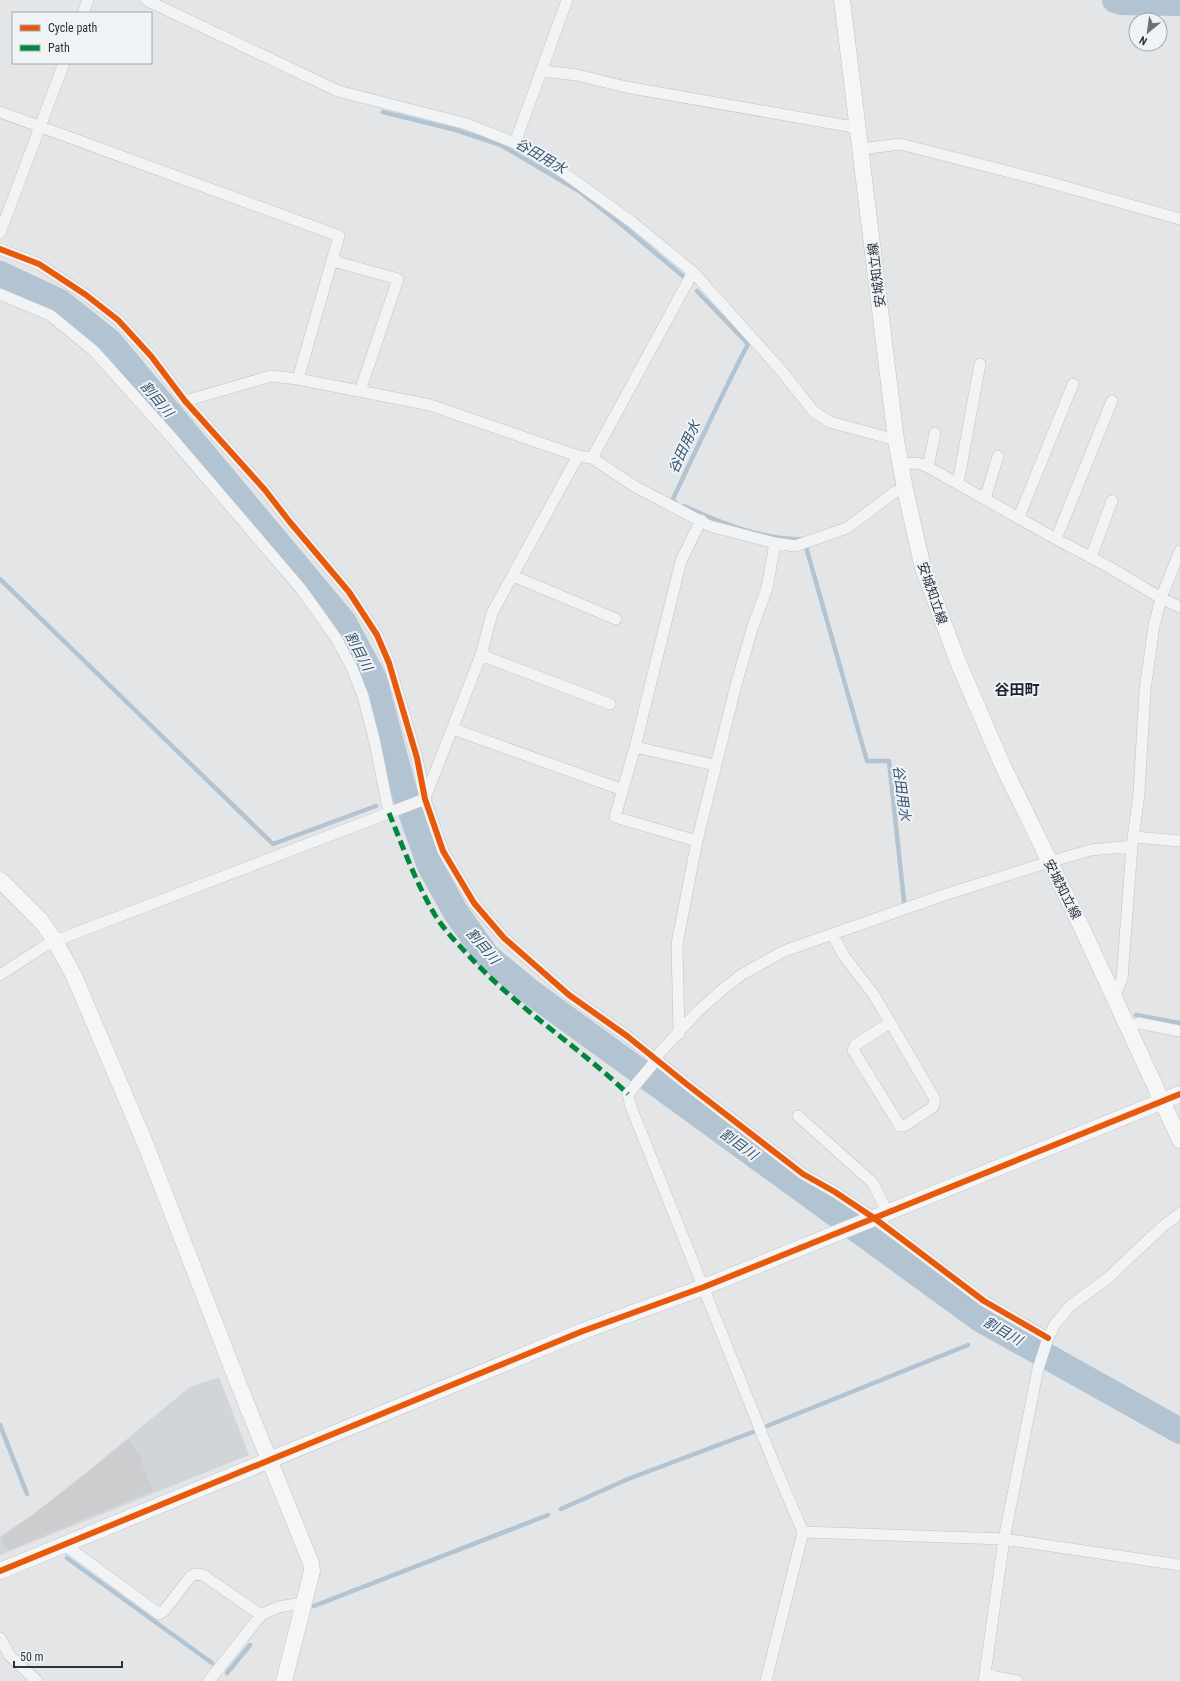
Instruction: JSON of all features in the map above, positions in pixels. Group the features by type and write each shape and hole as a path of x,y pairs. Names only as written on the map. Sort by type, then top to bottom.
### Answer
{"street":[{"path":"83,12 88,0"},
{"path":"146,0 338,91 468,124 515,143 557,168 632,222 692,272 780,368 814,412 830,422 896,440"},
{"path":"515,143 568,0"},
{"name":"安城知立線","path":"842,0 859,128 896,440 905,489 924,568 958,662 1002,764 1081,926 1128,1026 1161,1102 1180,1140"},
{"path":"0,233 64,64"},
{"path":"542,71 577,75 626,87 859,128"},
{"path":"0,112 339,236 298,379"},
{"path":"861,149 900,144 1041,180 1180,219"},
{"path":"0,249 39,264 71,284 113,316 151,356 185,400 265,490 364,611 377,635 389,663 415,750 425,798 443,851 474,903 504,938 542,973 654,1061 804,1174 880,1215 984,1301 1048,1338"},
{"path":"333,260 398,280 360,391"},
{"path":"592,458 692,272"},
{"path":"0,294 50,315 94,351 172,438 301,589 336,638 357,682 376,743 389,813"},
{"path":"958,483 980,364"},
{"path":"185,400 271,376 298,379 430,405 578,456 592,458 634,486 702,520 710,526 775,543 795,546 847,528 895,492 905,489"},
{"path":"1019,517 1073,384"},
{"path":"1056,539 1112,401"},
{"path":"928,467 935,433"},
{"path":"0,975 43,947 56,941 425,798 481,655 492,613 578,456"},
{"path":"985,498 998,456"},
{"path":"901,464 918,463 928,467 1056,539 1110,566 1161,598 1180,607"},
{"path":"1090,557 1112,502"},
{"path":"697,841 615,817 635,747 681,561 702,520"},
{"path":"679,1034 677,944 697,841 715,765 752,629 766,588 775,543"},
{"path":"1114,997 1122,979 1146,690 1154,626 1161,598 1180,551"},
{"path":"513,576 616,619"},
{"path":"481,655 610,704"},
{"path":"453,729 623,790"},
{"path":"635,747 715,765"},
{"path":"766,1681 803,1532 774,1464 631,1107 628,1094 654,1061 697,1012 741,975 784,951 944,895 1091,850 1133,842 1180,841"},
{"path":"2,885 42,922 56,941 74,976 146,1143 238,1384 271,1460 311,1563 312,1571 284,1681"},
{"path":"832,934 844,956 874,995 935,1099 934,1107 904,1126 900,1126 853,1050 855,1045 890,1023"},
{"path":"1128,1026 1139,1023 1180,1031"},
{"path":"0,1571 584,1331 704,1287 1180,1094"},
{"path":"798,1116 873,1183 880,1215"},
{"path":"1017,1681 984,1678 1004,1539 1038,1369 1048,1338 1055,1324 1070,1306 1109,1277 1162,1227 1180,1213"},
{"path":"803,1532 1004,1539 1180,1565"},
{"path":"65,1545 159,1614 164,1611 190,1577 195,1574 203,1575 261,1615"},
{"path":"209,1681 261,1615 278,1607 303,1603"},
{"path":"0,1639 10,1656 38,1681"}],"shaded area":[{"path":"219,1377 249,1455 0,1555 0,1536 26,1519 31,1518 190,1387"}],"building":[{"path":"129,1440 142,1457 140,1460 153,1490 9,1550 1,1539"}],"waterway":[{"path":"1115,0 1121,2 1180,3"},
{"name":"谷田用水","path":"383,112 456,130 501,145 579,191 684,277"},
{"name":"割目川","path":"0,274 60,302 110,342 343,621 374,679 405,795 430,866 455,911 487,956 529,991 980,1319 1180,1431"},
{"name":"谷田用水","path":"675,502 672,501 748,344 697,291"},
{"name":"谷田用水","path":"684,506 726,524 757,534 788,539 803,539"},
{"name":"谷田用水","path":"806,547 867,761 889,761 904,901"},
{"path":"0,579 273,844 376,806"},
{"name":"割目川","path":"400,797 405,795"},
{"name":"谷田用水","path":"1136,1015 1180,1023"},
{"path":"977,1329 980,1319"},
{"path":"767,1426 968,1345"},
{"path":"0,1425 27,1494"},
{"path":"561,1509 628,1479 753,1432"},
{"path":"314,1606 548,1515"},
{"path":"67,1558 212,1663"},
{"path":"227,1673 250,1645"}],"marked path":[{"path":"389,813 422,890 435,915 452,937 508,994 609,1076 628,1094"}],"cycle path":[{"path":"0,249 39,264 86,295 118,320 151,356 185,401 265,490 349,592 377,635 389,663 417,758 425,799 443,851 474,903 504,938 569,995 627,1036 803,1174 835,1192 874,1218 984,1301 1048,1338"},
{"path":"0,1571 583,1331 704,1287 1180,1094"}],"district":[{"name":"谷田町","path":"1017,690"}]}
